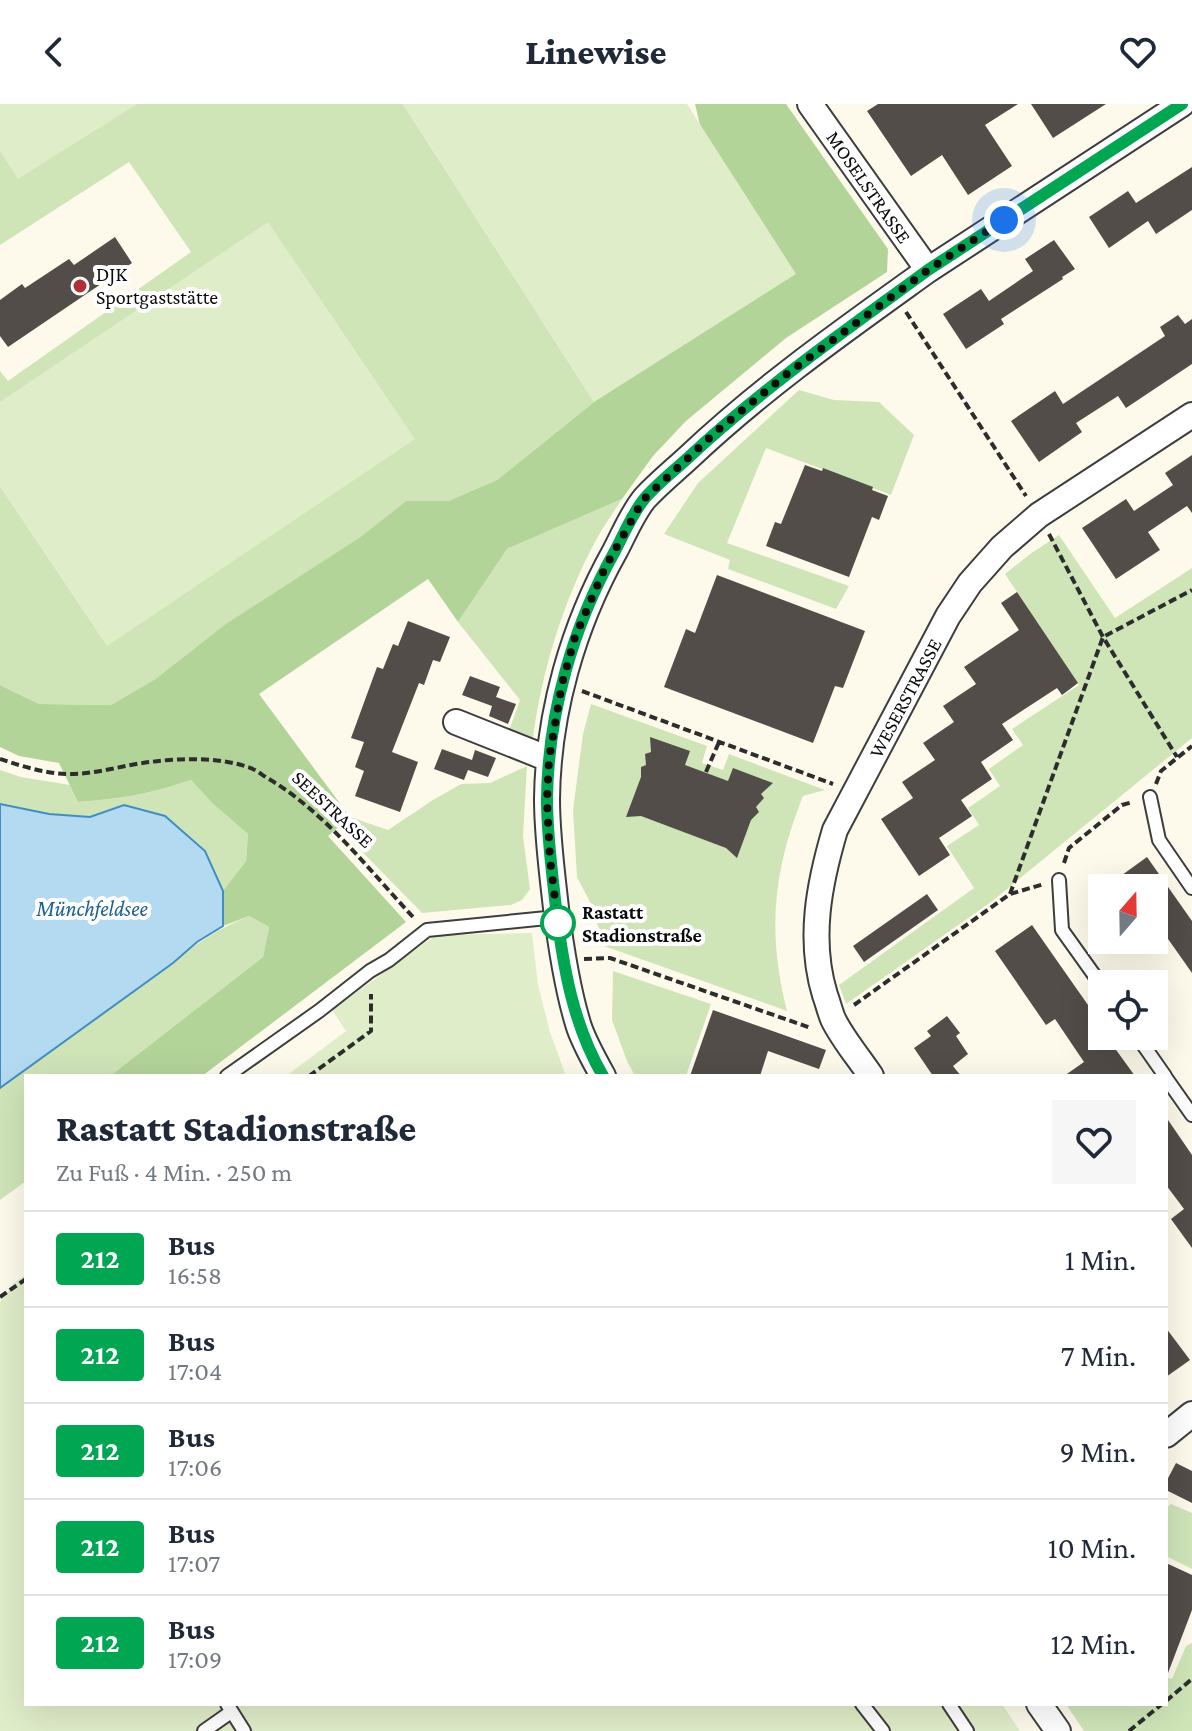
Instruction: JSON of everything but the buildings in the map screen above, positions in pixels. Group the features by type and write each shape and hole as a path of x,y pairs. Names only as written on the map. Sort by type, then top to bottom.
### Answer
{"street":[{"path":"602,1074 579,1027 564,961 550,859 547,801 549,759 562,684 575,637 605,568 643,500 718,430 895,294 1182,104"},
{"name":"MOSELSTRASSE","path":"815,106 928,270"},
{"name":"WESERSTRASSE","path":"870,1074 833,1019 819,968 817,916 825,866 835,830 948,616 970,583 1002,547 1039,515 1192,415"},
{"path":"456,722 549,759"},
{"path":"1168,1433 1192,1414"},
{"path":"1040,1706 1058,1731"}],"lane":[{"path":"1150,797 1159,840 1192,888"},
{"path":"1059,880 1062,930 1091,970"},
{"path":"230,1074 427,930 557,917"},
{"path":"1147,1050 1163,1074"},
{"path":"1168,1081 1192,1115"},
{"path":"864,1706 883,1731"},
{"path":"950,1706 967,1731"},
{"path":"204,1731 229,1708"},
{"path":"225,1731 229,1708"},
{"path":"229,1708 244,1731"}],"path":[{"path":"895,294 1039,515 1103,637 1177,757"},
{"path":"1010,894 1103,637 1192,590"},
{"path":"562,684 854,792"},
{"path":"706,772 719,742"},
{"path":"564,961 610,958 809,1028 833,1019 1010,894 1059,880 1069,848 1122,805 1150,797 1161,771 1192,746"},
{"name":"SEESTRASSE","path":"0,759 65,774 151,762 191,760 249,767 284,788 329,827 427,930"},
{"path":"312,1074 371,1031 370,971"},
{"path":"0,1297 24,1280"},
{"path":"1168,1699 1192,1679"},
{"path":"1129,1731 1159,1706"}],"green space":[{"path":"0,104 403,104 594,402 497,480 448,501 406,501 359,538 157,678 111,705 39,704 0,685 0,371 8,381 191,252 129,162 0,245"},
{"path":"0,104 137,104 18,179 0,151"},
{"path":"403,104 687,104 796,274 594,402"},
{"path":"695,104 786,104 888,249 887,272 786,338 686,421 653,456 622,499 507,549 458,622 428,579 259,694 350,817 328,836 406,922 205,1074 113,1074 263,957 269,927 249,916 223,926 223,891 246,861 248,834 191,780 135,795 78,802 59,763 19,756 0,747 0,685 39,704 111,705 157,678 226,624 359,538 406,501 448,501 497,480 594,402 700,125"},
{"path":"268,222 415,439 107,646 0,487 0,402"},
{"path":"799,390 834,400 879,402 914,435 891,495 766,448 727,543 849,586 836,609 728,569 730,560 664,534 698,483"},
{"path":"622,499 595,542 564,612 548,662 533,738 510,728 520,700 458,622 507,549"},
{"path":"1059,535 1115,618 1192,568 1192,738 991,902 846,1004 839,985 974,888 947,846 979,825 968,808 1000,786 989,769 1023,745 1012,729 1079,685 1005,574"},
{"path":"591,704 707,746 702,763 723,770 729,754 825,790 803,796 779,876 775,928 787,1011 604,946 592,906 577,877 573,810 583,734"},
{"path":"527,766 523,836 530,889 522,900 511,905 422,913 337,826 350,817 388,830 461,784 490,783"},
{"path":"0,770 21,777 70,785 78,802 135,795 191,780 248,834 246,861 223,891 205,851 124,805 90,817 49,814 0,804"},
{"path":"249,916 269,927 263,957 113,1074 24,1074 24,1182 0,1200 0,1088 219,931"},
{"path":"532,933 538,985 565,1074 289,1074 346,1031 332,1010 436,935"},
{"path":"613,971 711,1004 687,1074 634,1074 612,1020"},
{"path":"24,1276 24,1706 1003,1706 1020,1731 0,1731 0,1302 13,1284"},
{"path":"1171,1504 1192,1513 1192,1569 1168,1557 1168,1506"},
{"path":"1192,1643 1192,1731 1084,1731 1067,1706 1168,1706 1168,1678 1172,1679 1186,1646"}],"water":[{"name":"Münchfeldsee","path":"0,804 49,814 90,817 124,805 165,816 205,851 223,891 223,926 0,1088"}],"bus line":[{"name":"212","path":"602,1074 579,1027 562,951 550,859 547,801 549,759 562,684 575,637 605,568 643,500 718,430 895,294 1182,104"}],"place":[{"name":"DJK Sportgaststätte","path":"80,286"},
{"name":"Rastatt Stadionstraße","path":"558,923"}],"route":[{"path":"558,923 547,801 549,759 562,684 575,637 605,568 643,500 718,430 787,374 928,270 1004,220"}]}
